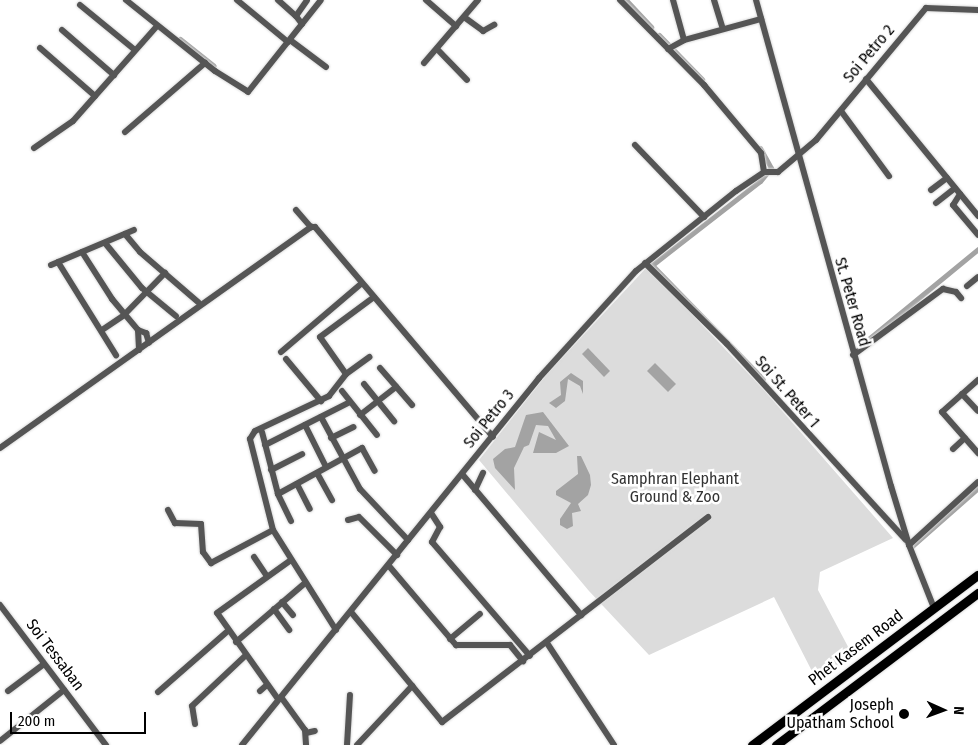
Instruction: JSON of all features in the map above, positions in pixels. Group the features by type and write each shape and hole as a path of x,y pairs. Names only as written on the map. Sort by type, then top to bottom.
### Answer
{"main road":[{"name":"Phet Kasem Road","path":"752,745 978,575"},
{"name":"Phet Kasem Road","path":"776,745 978,593"},
{"path":"934,608 943,620"}],"street":[{"path":"126,0 205,63 248,92 321,0"},
{"path":"237,0 326,68"},
{"path":"278,0 302,24"},
{"path":"296,16 307,0"},
{"path":"426,0 456,26"},
{"path":"424,63 478,0"},
{"path":"620,0 672,47 761,154 768,173"},
{"path":"673,0 684,40"},
{"path":"714,0 723,29"},
{"name":"St. Peter Road","path":"756,0 853,355 907,541 934,608"},
{"path":"80,5 135,50"},
{"name":"Soi Petro 2","path":"798,156 828,128 866,79 926,8 978,10"},
{"path":"464,17 482,31 494,25"},
{"path":"672,47 684,40 761,18"},
{"path":"34,148 73,121 157,26"},
{"path":"62,30 114,75"},
{"path":"40,48 95,96"},
{"path":"437,49 468,80"},
{"path":"125,132 205,63"},
{"path":"866,79 978,216"},
{"path":"841,110 889,176"},
{"path":"635,145 704,217"},
{"name":"Soi Petro 3","path":"242,745 595,313 646,263 704,217 768,173 798,156"},
{"path":"931,190 947,178"},
{"path":"936,203 955,188"},
{"path":"960,194 953,204 978,235"},
{"path":"296,210 311,227 315,227 493,437"},
{"path":"0,448 311,227"},
{"path":"51,265 134,230"},
{"path":"125,234 164,273 198,302"},
{"path":"105,243 146,292 176,316"},
{"path":"82,252 124,315 138,330 146,333 149,343"},
{"path":"58,262 116,355"},
{"name":"Soi St. Peter 1","path":"646,263 727,344 907,541"},
{"path":"102,330 124,315 164,273"},
{"path":"967,286 978,277"},
{"path":"281,352 362,283"},
{"path":"853,355 943,289 956,292 962,298"},
{"path":"346,374 320,337 374,297"},
{"path":"138,330 139,350"},
{"path":"336,630 273,530 251,434 320,401 346,374 369,357"},
{"path":"286,359 320,401"},
{"path":"380,368 412,405"},
{"path":"978,380 942,412 978,453"},
{"path":"364,384 394,421"},
{"path":"360,415 396,387"},
{"path":"342,391 377,435"},
{"path":"962,394 978,411"},
{"path":"265,445 350,402"},
{"path":"321,417 342,459 360,489 408,540"},
{"path":"305,425 326,468"},
{"path":"332,438 354,427"},
{"path":"262,432 278,494 291,521"},
{"path":"953,449 965,438"},
{"path":"278,494 364,448 375,471"},
{"path":"272,470 302,454"},
{"path":"317,473 332,500"},
{"path":"476,490 483,473"},
{"path":"462,474 581,615"},
{"path":"907,541 978,482"},
{"path":"297,484 310,509"},
{"path":"168,510 175,523 201,524 203,552 211,562 273,530"},
{"path":"431,513 440,527 432,542 530,656"},
{"path":"348,520 359,517 397,555"},
{"path":"351,612 442,722 547,643 708,517"},
{"path":"254,557 267,576"},
{"path":"291,560 218,612 245,656 306,733 306,745"},
{"path":"389,566 450,639 463,647 510,646 523,661"},
{"path":"236,642 305,583"},
{"path":"282,602 293,614"},
{"path":"274,609 289,630"},
{"name":"Soi Tessaban","path":"2,610 64,688 106,745"},
{"path":"450,639 480,614"},
{"path":"158,692 228,631"},
{"path":"547,643 614,745"},
{"path":"195,724 192,706 245,656"},
{"path":"8,691 44,664"},
{"path":"260,691 267,685"},
{"path":"357,745 412,686"},
{"path":"0,736 64,688"},
{"path":"0,742 64,688"},
{"path":"348,745 350,695"},
{"path":"306,733 315,731"}],"green space":[{"name":"Samphran Elephant Ground & Zoo","path":"647,267 763,389 893,538 820,572 818,590 854,658 817,681 774,597 649,655 589,591 479,460 547,374"}],"shaded area":[{"path":"588,348 610,371 604,377 582,354"},
{"path":"655,363 676,384 668,392 647,371"},
{"path":"571,373 583,381 583,394 580,386 568,379 565,401 556,408 549,403 561,395 560,382"},
{"path":"543,412 569,446 556,453 533,453 539,432 556,440 548,426 536,425 529,445 524,447 514,468 515,490 495,468 493,459 505,449 515,447 526,415"},
{"path":"577,456 581,456 590,475 591,485 588,495 578,504 581,511 572,513 573,526 567,529 560,525 560,519 571,503 556,495 556,491 578,474"}],"waterway":[{"path":"626,0 651,27"},
{"path":"659,35 702,79"},
{"path":"180,39 214,66"},
{"path":"760,148 771,168 760,181 652,265 763,379"},
{"path":"860,346 978,249"},
{"path":"909,542 912,546 978,488"}],"place":[{"name":"Joseph Upatham School","path":"904,714"}]}
